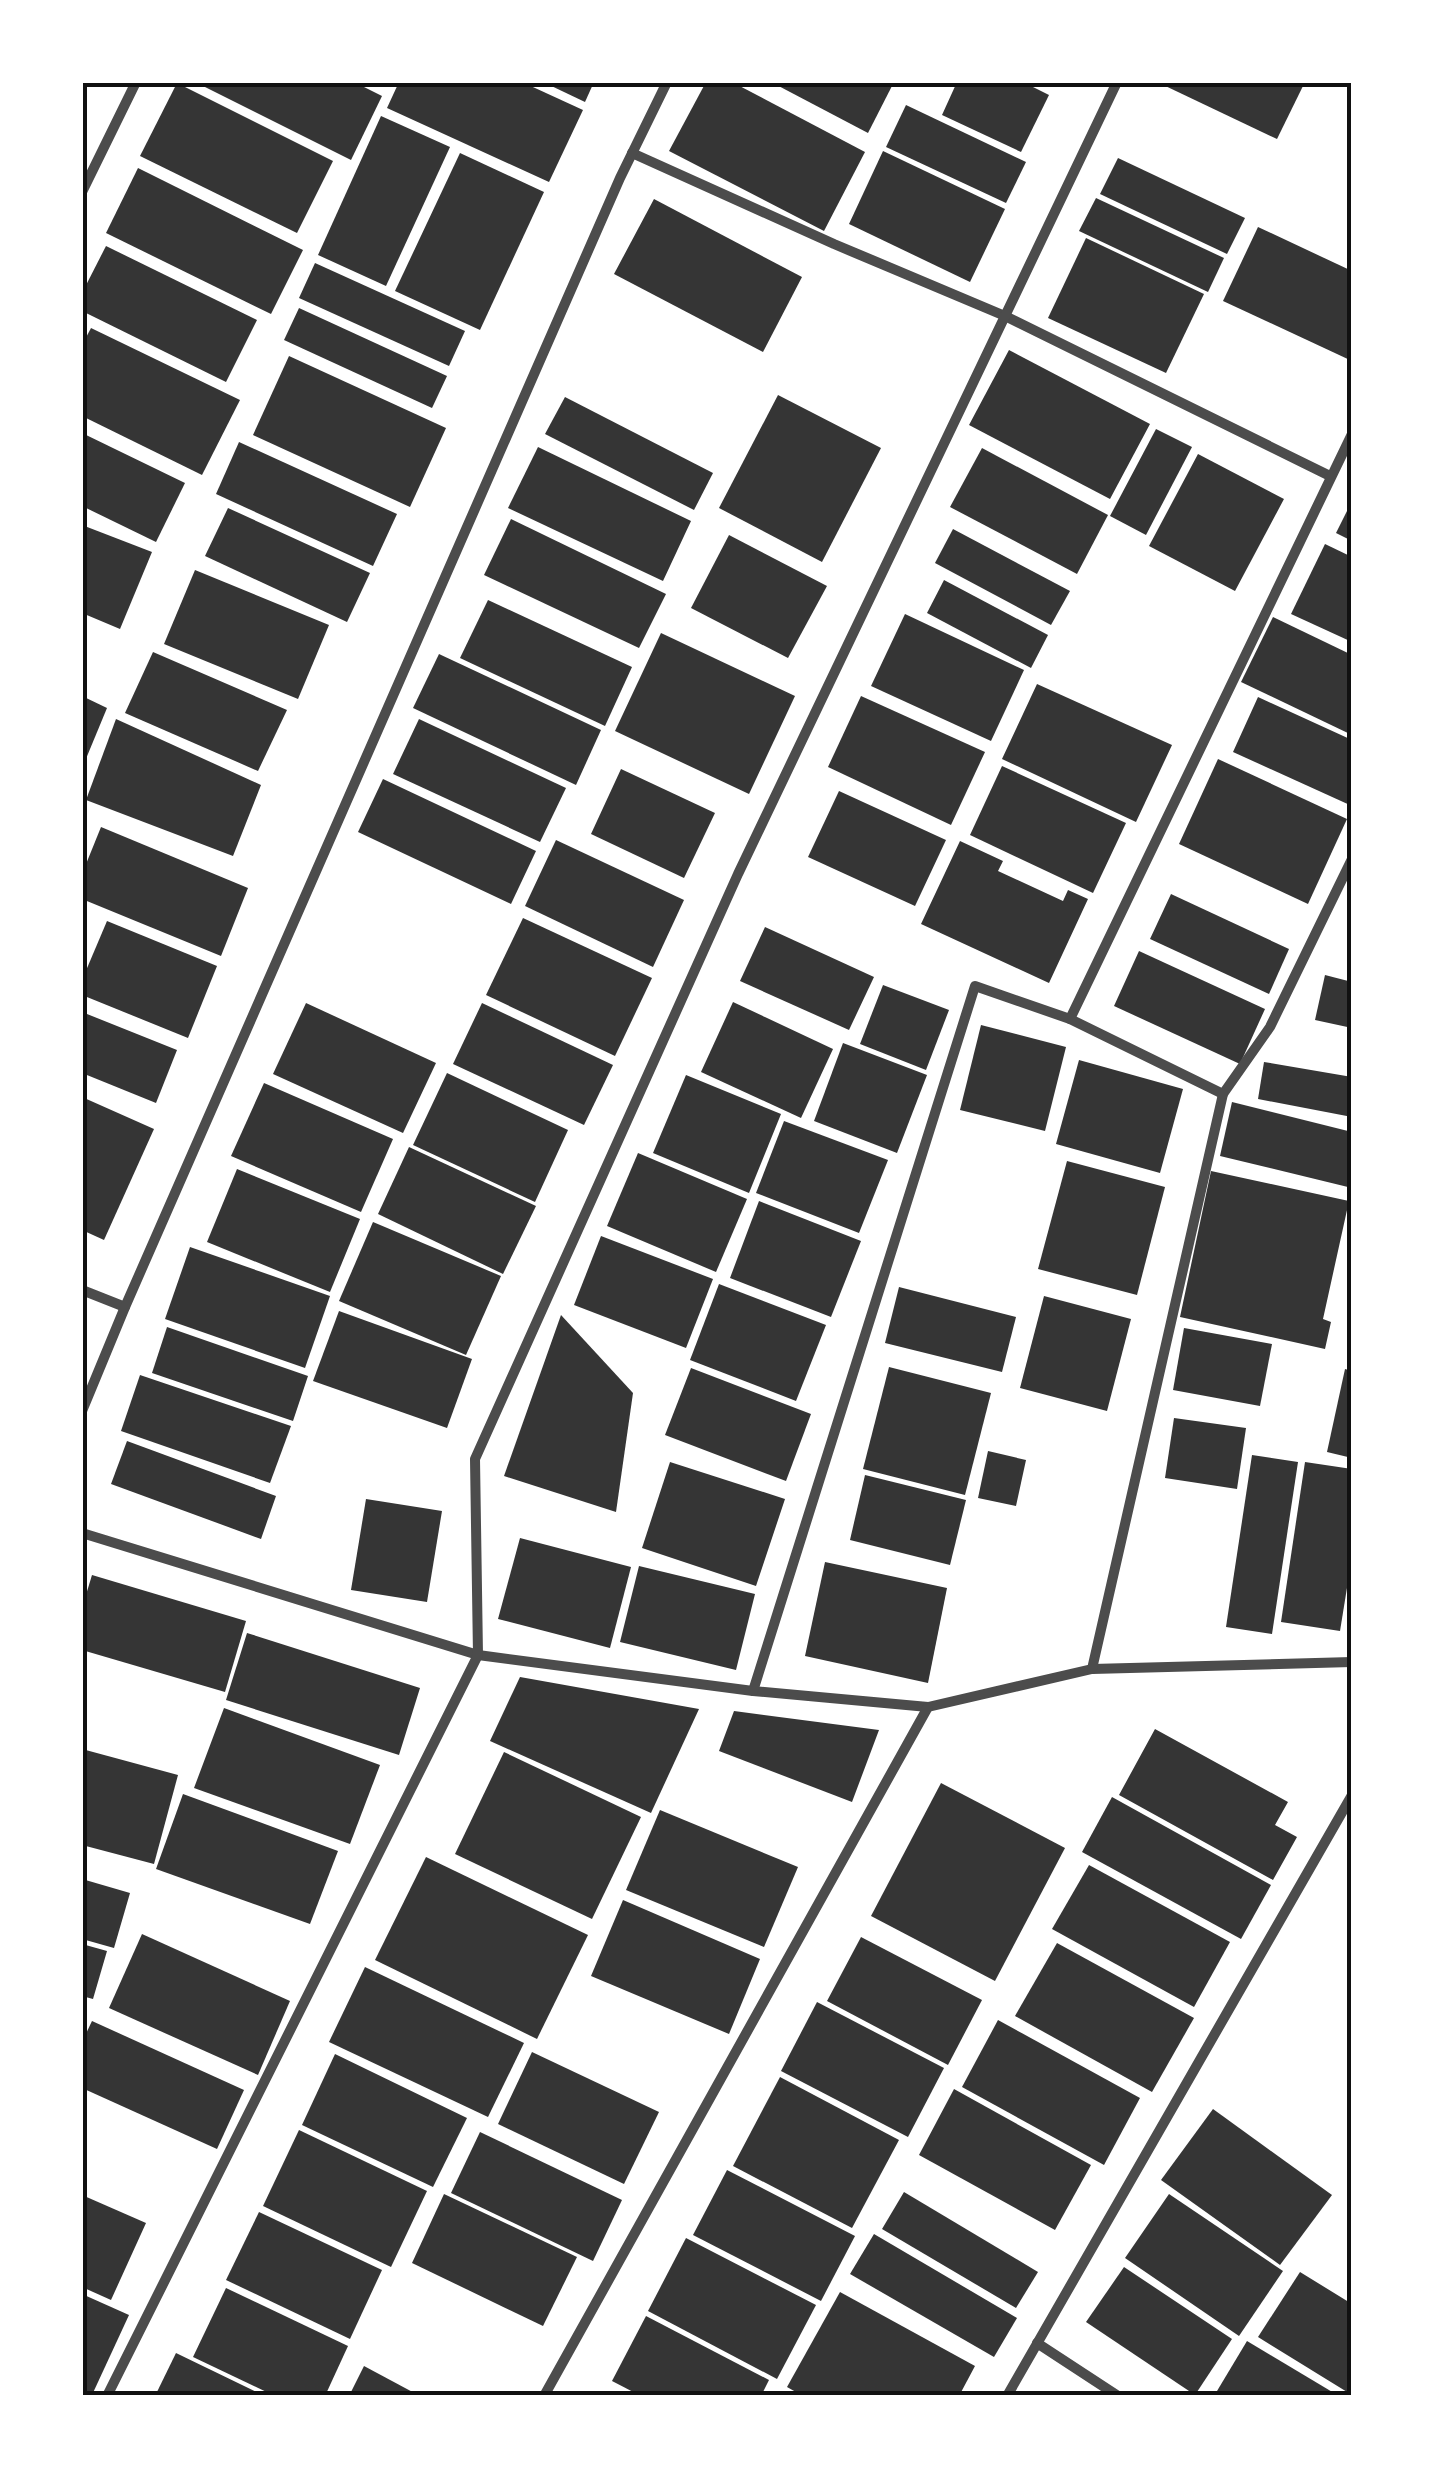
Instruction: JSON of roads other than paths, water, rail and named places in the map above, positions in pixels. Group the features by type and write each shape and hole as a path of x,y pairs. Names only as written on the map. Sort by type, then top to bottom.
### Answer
{"street":[{"path":"82,192 136,82"},
{"path":"82,1410 632,153 667,82"},
{"path":"108,2396 478,1655 475,1459 738,874 1117,82"},
{"path":"632,153 1005,316 1330,476"},
{"path":"1070,1018 1352,434"},
{"path":"1092,1669 1222,1094 1270,1027 1352,859"},
{"path":"753,1690 975,986 1070,1018 1222,1094"},
{"path":"82,1290 125,1307"},
{"path":"82,1533 478,1655 928,1708 1092,1669 1352,1662"},
{"path":"544,2396 928,1708"},
{"path":"1008,2396 1352,1795"},
{"path":"1038,2343 1118,2396"}]}
